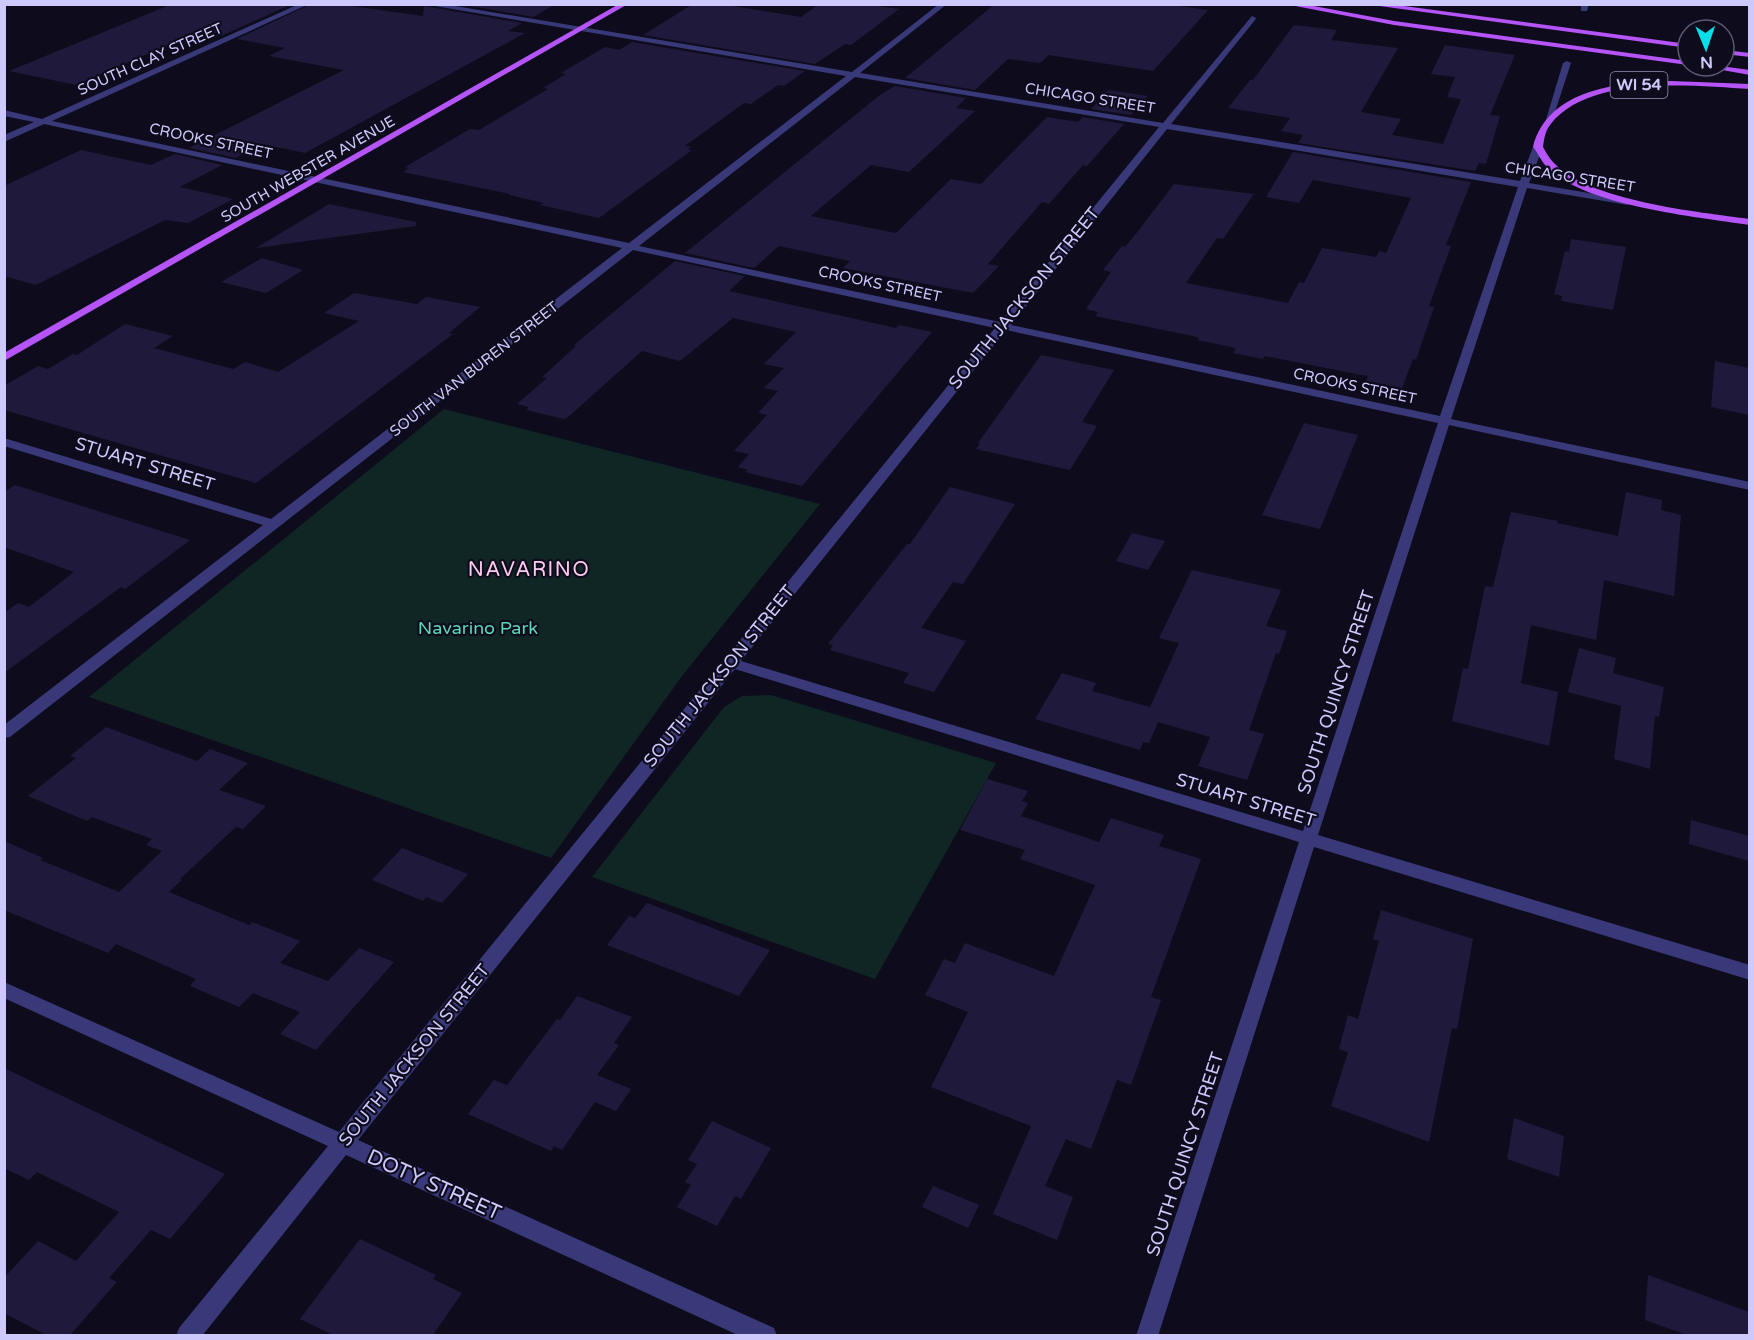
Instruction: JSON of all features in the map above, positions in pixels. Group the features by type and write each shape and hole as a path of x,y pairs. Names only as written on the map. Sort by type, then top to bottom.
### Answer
{"main road":[{"name":"SOUTH WEBSTER AVENUE","path":"4,358 625,4"},
{"path":"1289,4 1492,27 1676,52"},
{"path":"1289,4 1394,22 1676,61"},
{"path":"1368,4 1676,44"},
{"path":"1398,4 1676,36"},
{"name":"WI 54","path":"1548,121 1576,100 1612,88 1663,84 1745,86"},
{"name":"SOUTH QUINCY STREET","path":"1538,147 1548,121"},
{"path":"1538,147 1550,164 1580,185 1642,204"},
{"name":"CHICAGO STREET","path":"1642,204 1749,222"}],"street":[{"name":"SOUTH CLAY STREET","path":"4,138 306,4"},
{"name":"CHICAGO STREET","path":"426,4 1642,204"},
{"name":"SOUTH VAN BUREN STREET","path":"4,733 944,4"},
{"name":"SOUTH JACKSON STREET","path":"188,1335 1252,18"},
{"name":"SOUTH QUINCY STREET","path":"1548,121 1567,63"},
{"name":"CROOKS STREET","path":"4,113 1749,486"},
{"name":"SOUTH QUINCY STREET","path":"1147,1335 1511,216 1538,147"},
{"name":"STUART STREET","path":"4,442 274,524"},
{"name":"STUART STREET","path":"730,663 1749,973"},
{"name":"DOTY STREET","path":"4,989 766,1335"}],"green space":[{"name":"Navarino Park","path":"444,409 820,504 682,676 551,858 89,697"},
{"path":"771,695 996,763 875,979 592,877 724,707 742,696"}],"building":[{"path":"172,4 292,4 221,36 199,33 175,42 76,85 9,71"},
{"path":"311,4 337,4 423,16 424,6 522,23 508,31 525,33 305,153 262,144 236,158 189,148 344,70 269,56 285,48 237,39"},
{"path":"460,4 556,4 533,17"},
{"path":"693,4 720,4 801,17 819,4 864,4 899,9 851,45 845,44 815,64 643,35"},
{"path":"995,4 1164,4 1208,10 1153,71 1049,55 1040,63 1008,59 975,90 905,78"},
{"path":"1294,25 1337,30 1331,40 1398,48 1361,112 1401,119 1392,135 1443,144 1461,99 1447,97 1455,77 1431,74 1445,45 1515,55 1490,115 1500,116 1486,164 1479,163 1475,171 1298,143 1303,135 1281,131 1290,118 1228,108 1250,80 1253,80"},
{"path":"632,42 805,71 784,86 778,85 751,104 744,103 685,146 691,147 688,150 692,150 599,218 540,205 544,203 510,194 403,172 409,168 405,167 470,129 479,130 548,89 543,88 566,74 561,73 605,47 619,50"},
{"path":"895,86 966,98 956,108 975,111 909,172 871,165 811,216 896,233 951,179 981,184 1047,117 1078,122 1083,117 1124,124 1087,166 1083,165 1049,204 1042,202 988,264 999,266 973,293 843,268 850,261 779,246 754,268 685,253 880,95"},
{"path":"1108,90 1148,96 1131,115 1091,109"},
{"path":"81,150 151,165 175,154 222,165 180,187 233,199 188,223 165,220 36,285 4,276 4,186"},
{"path":"1293,152 1471,182 1446,245 1451,246 1429,306 1434,307 1416,360 1413,359 1402,388 1366,381 1368,376 1265,356 1263,359 1233,353 1236,348 1198,340 1199,338 1193,336 1095,316 1098,312 1086,309 1111,272 1103,270 1122,246 1125,247 1174,184 1254,194 1223,239 1217,238 1186,283 1288,303 1299,282 1304,283 1322,248 1376,257 1379,251 1386,253 1411,198 1313,180 1299,203 1266,197"},
{"path":"329,204 416,222 416,226 256,248"},
{"path":"1571,239 1626,247 1613,310 1561,301 1562,296 1554,294 1565,251 1569,252"},
{"path":"262,258 303,270 266,293 221,282"},
{"path":"675,261 745,276 729,291 896,328 899,325 932,332 802,486 745,472 748,470 738,467 749,454 734,451 767,415 758,413 778,391 764,388 784,368 764,364 796,332 733,318 680,361 642,351 564,419 526,410 529,407 517,404 547,378 542,377 576,346 574,345"},
{"path":"354,293 417,304 426,297 480,307 449,333 453,334 256,483 4,410 4,386 38,366 48,369 73,354 77,355 125,324 173,336 154,348 233,369 245,362 278,372 359,321 324,313"},
{"path":"1041,355 1114,370 1082,422 1097,426 1070,470 976,449"},
{"path":"1715,361 1749,368 1749,415 1711,407"},
{"path":"1304,423 1358,435 1320,529 1262,515"},
{"path":"15,485 190,540 125,589 121,587 4,673 4,613 18,603 29,607 74,572 4,547 4,492"},
{"path":"950,487 1015,504 963,584 953,582 921,628 966,641 934,692 903,683 909,673 830,650 833,645 828,644 907,544 910,544"},
{"path":"1626,492 1662,500 1661,510 1681,515 1674,596 1604,580 1596,640 1531,625 1521,683 1558,692 1549,746 1452,721 1463,668 1468,669 1485,586 1493,587 1511,512 1618,536"},
{"path":"1132,533 1165,541 1148,570 1116,561"},
{"path":"1192,570 1281,590 1266,626 1287,631 1279,654 1276,653 1249,730 1264,734 1247,780 1198,766 1210,737 1158,722 1149,743 1143,742 1140,750 1035,719 1062,673 1096,683 1092,691 1150,707 1179,643 1159,638"},
{"path":"1579,648 1616,658 1613,673 1664,687 1659,717 1655,716 1650,769 1614,759 1621,706 1568,692"},
{"path":"106,727 197,761 210,749 248,763 219,790 266,806 243,829 236,827 169,892 249,925 252,922 300,941 280,963 328,981 359,948 394,962 316,1050 280,1034 300,1012 253,993 239,1007 190,986 196,979 116,944 108,953 4,910 4,841 43,858 40,860 119,892 162,851 146,845 152,839 92,817 87,821 28,796 76,758 70,756"},
{"path":"987,779 1028,791 1022,801 1028,803 1021,816 1099,842 1111,818 1164,835 1159,846 1201,859 1151,997 1161,1000 1131,1085 1117,1080 1091,1149 1066,1139 1045,1186 1073,1197 1057,1240 993,1214 1031,1126 931,1087 968,1012 925,995 944,959 955,963 965,943 1054,976 1095,885 1020,859 1025,850 960,830"},
{"path":"1691,820 1749,836 1749,861 1689,844"},
{"path":"402,848 468,874 442,903 426,897 423,901 372,880"},
{"path":"647,903 770,950 739,996 607,945 629,916 635,918"},
{"path":"1381,910 1473,939 1457,1029 1452,1028 1429,1142 1331,1106 1348,1052 1339,1049 1348,1015 1358,1019 1379,941 1373,939"},
{"path":"577,996 632,1017 614,1043 619,1045 597,1075 631,1089 616,1111 595,1102 562,1150 554,1146 551,1151 468,1114 494,1080 507,1085"},
{"path":"4,1068 225,1174 170,1239 151,1230 109,1278 117,1282 70,1335 46,1335 4,1313 4,1278 38,1241 76,1261 119,1212 37,1172 29,1180 4,1168"},
{"path":"1514,1118 1564,1136 1559,1177 1507,1159"},
{"path":"712,1121 771,1148 741,1199 735,1196 717,1226 677,1207 691,1185 685,1182 697,1164 688,1160"},
{"path":"933,1186 979,1205 968,1228 922,1207"},
{"path":"360,1239 436,1275 433,1279 462,1293 433,1335 333,1335 300,1319"},
{"path":"1648,1275 1749,1312 1749,1335 1687,1335 1645,1320"}],"district":[{"name":"NAVARINO","path":"529,570"}]}
